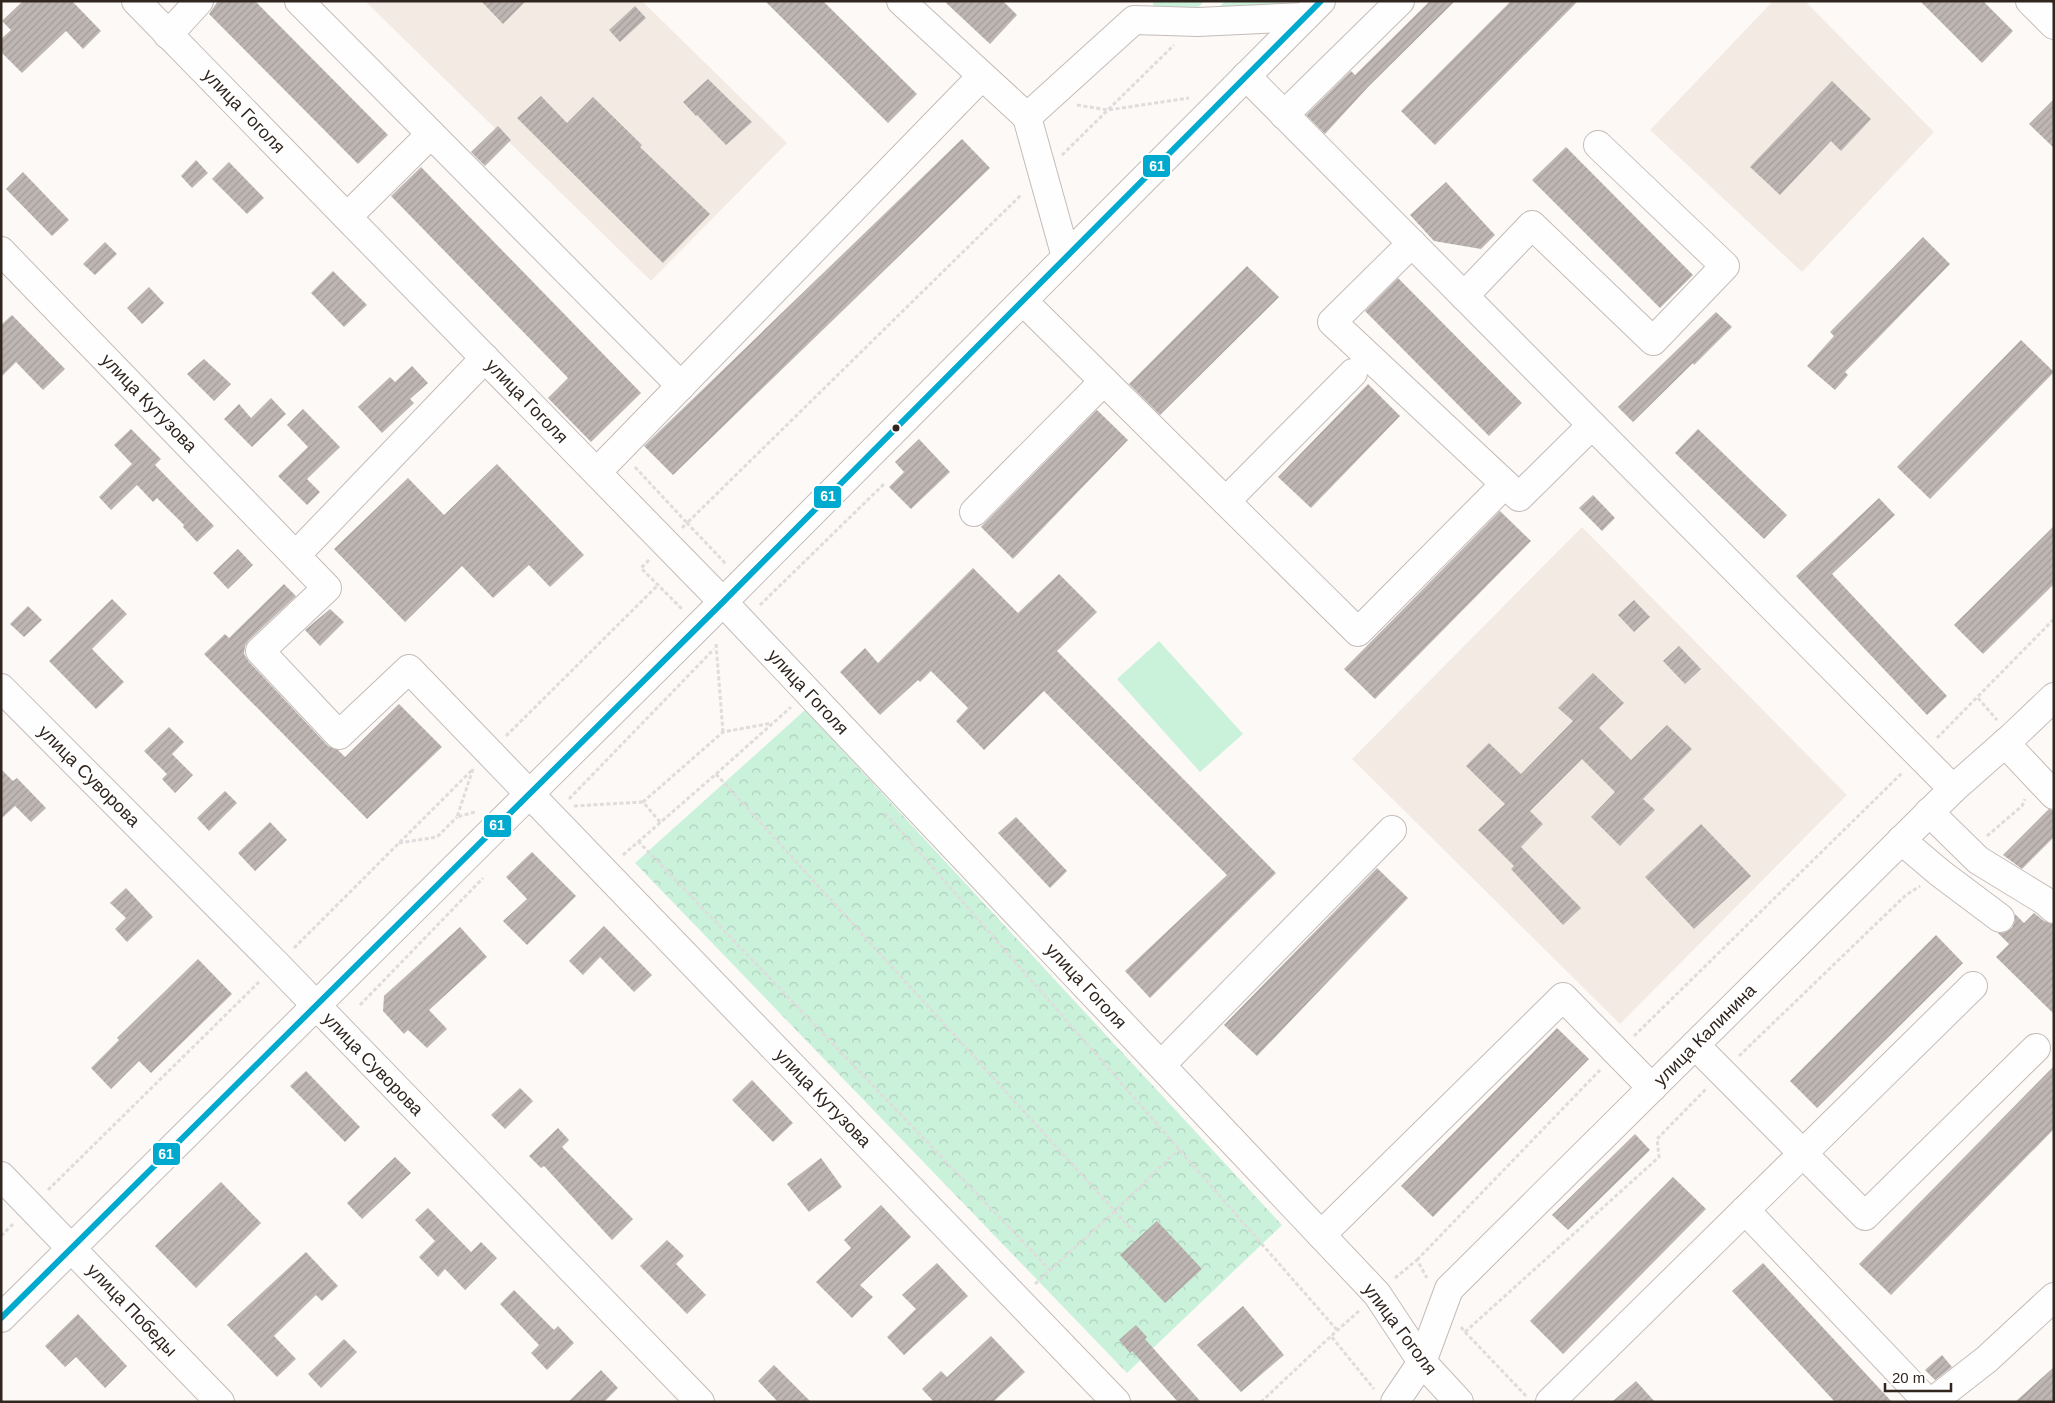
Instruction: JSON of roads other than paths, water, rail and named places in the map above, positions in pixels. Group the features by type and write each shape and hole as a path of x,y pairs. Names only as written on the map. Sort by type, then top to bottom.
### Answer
{"main road":[{"name":"улица Гоголя","path":"136,1 723,602 1161,1065 1377,1294 1422,1362 1459,1402"},
{"path":"168,35 199,1"},
{"path":"299,1 681,386"},
{"path":"901,1 982,76 1037,108"},
{"path":"1284,115 1400,1"},
{"path":"2030,1 2054,25"},
{"path":"1037,108 1134,20 1198,22 1313,9"},
{"path":"1,1318 723,602 1313,9"},
{"path":"597,472 982,76"},
{"path":"1246,76 1953,789"},
{"path":"1037,108 1043,174 1066,257"},
{"path":"347,217 431,134"},
{"path":"1464,296 1532,226 1653,341 1725,266 1598,145"},
{"path":"1412,244 1332,322 1519,497 1592,425"},
{"name":"улица Кутузова","path":"1,251 327,588 260,651 340,735 409,669 1116,1402"},
{"path":"1022,301 1358,632 1505,484"},
{"path":"296,554 485,358"},
{"path":"1226,501 1353,373"},
{"path":"974,512 1104,381"},
{"name":"улица Суворова","path":"1,688 277,965 700,1402"},
{"name":"улица Калинина","path":"1387,1398 1422,1362 1449,1289 1929,812 2054,697"},
{"path":"2005,743 2045,786"},
{"path":"1929,812 1978,860 2045,900 2054,909"},
{"path":"1161,1065 1392,830"},
{"path":"1901,840 1940,873 2000,918"},
{"path":"1550,1402 1973,986"},
{"path":"1321,1235 1563,997 1652,1088"},
{"path":"1695,1045 1865,1216 2036,1048"},
{"name":"улица Победы","path":"1,1176 220,1402"},
{"path":"1745,1210 1928,1402"},
{"path":"1932,1402 1987,1360 2054,1297"}]}
